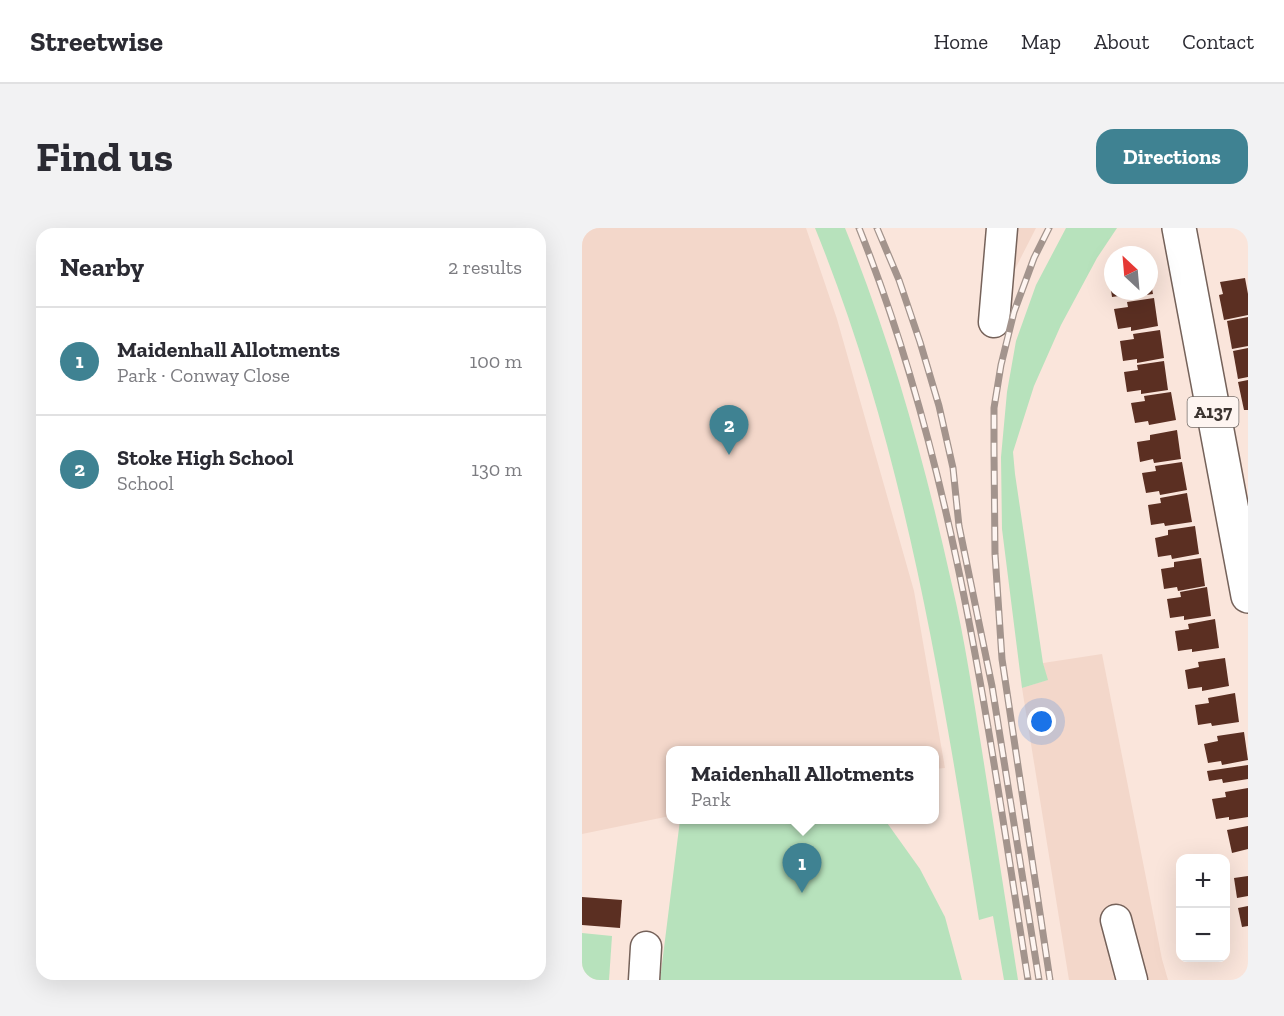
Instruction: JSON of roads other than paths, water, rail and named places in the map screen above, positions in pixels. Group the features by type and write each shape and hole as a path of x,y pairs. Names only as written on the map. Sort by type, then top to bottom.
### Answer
{"main road":[{"name":"A137","path":"1179,228 1248,596"}],"street":[{"path":"994,322 1002,228"},
{"path":"1116,920 1132,980"},
{"path":"644,980 646,947"}],"railway":[{"path":"859,228 892,319 920,411 944,504 982,694 1028,980"},
{"path":"877,228 899,280 920,342 939,406 953,468 959,526 992,686 1039,980"},
{"path":"1049,228 1034,258 1014,312 1001,365 994,408 994,451 995,554 1002,659 1050,980"}],"place":[{"name":"Stoke High School","path":"729,455"},
{"name":"Maidenhall Allotments","path":"802,893"}]}
